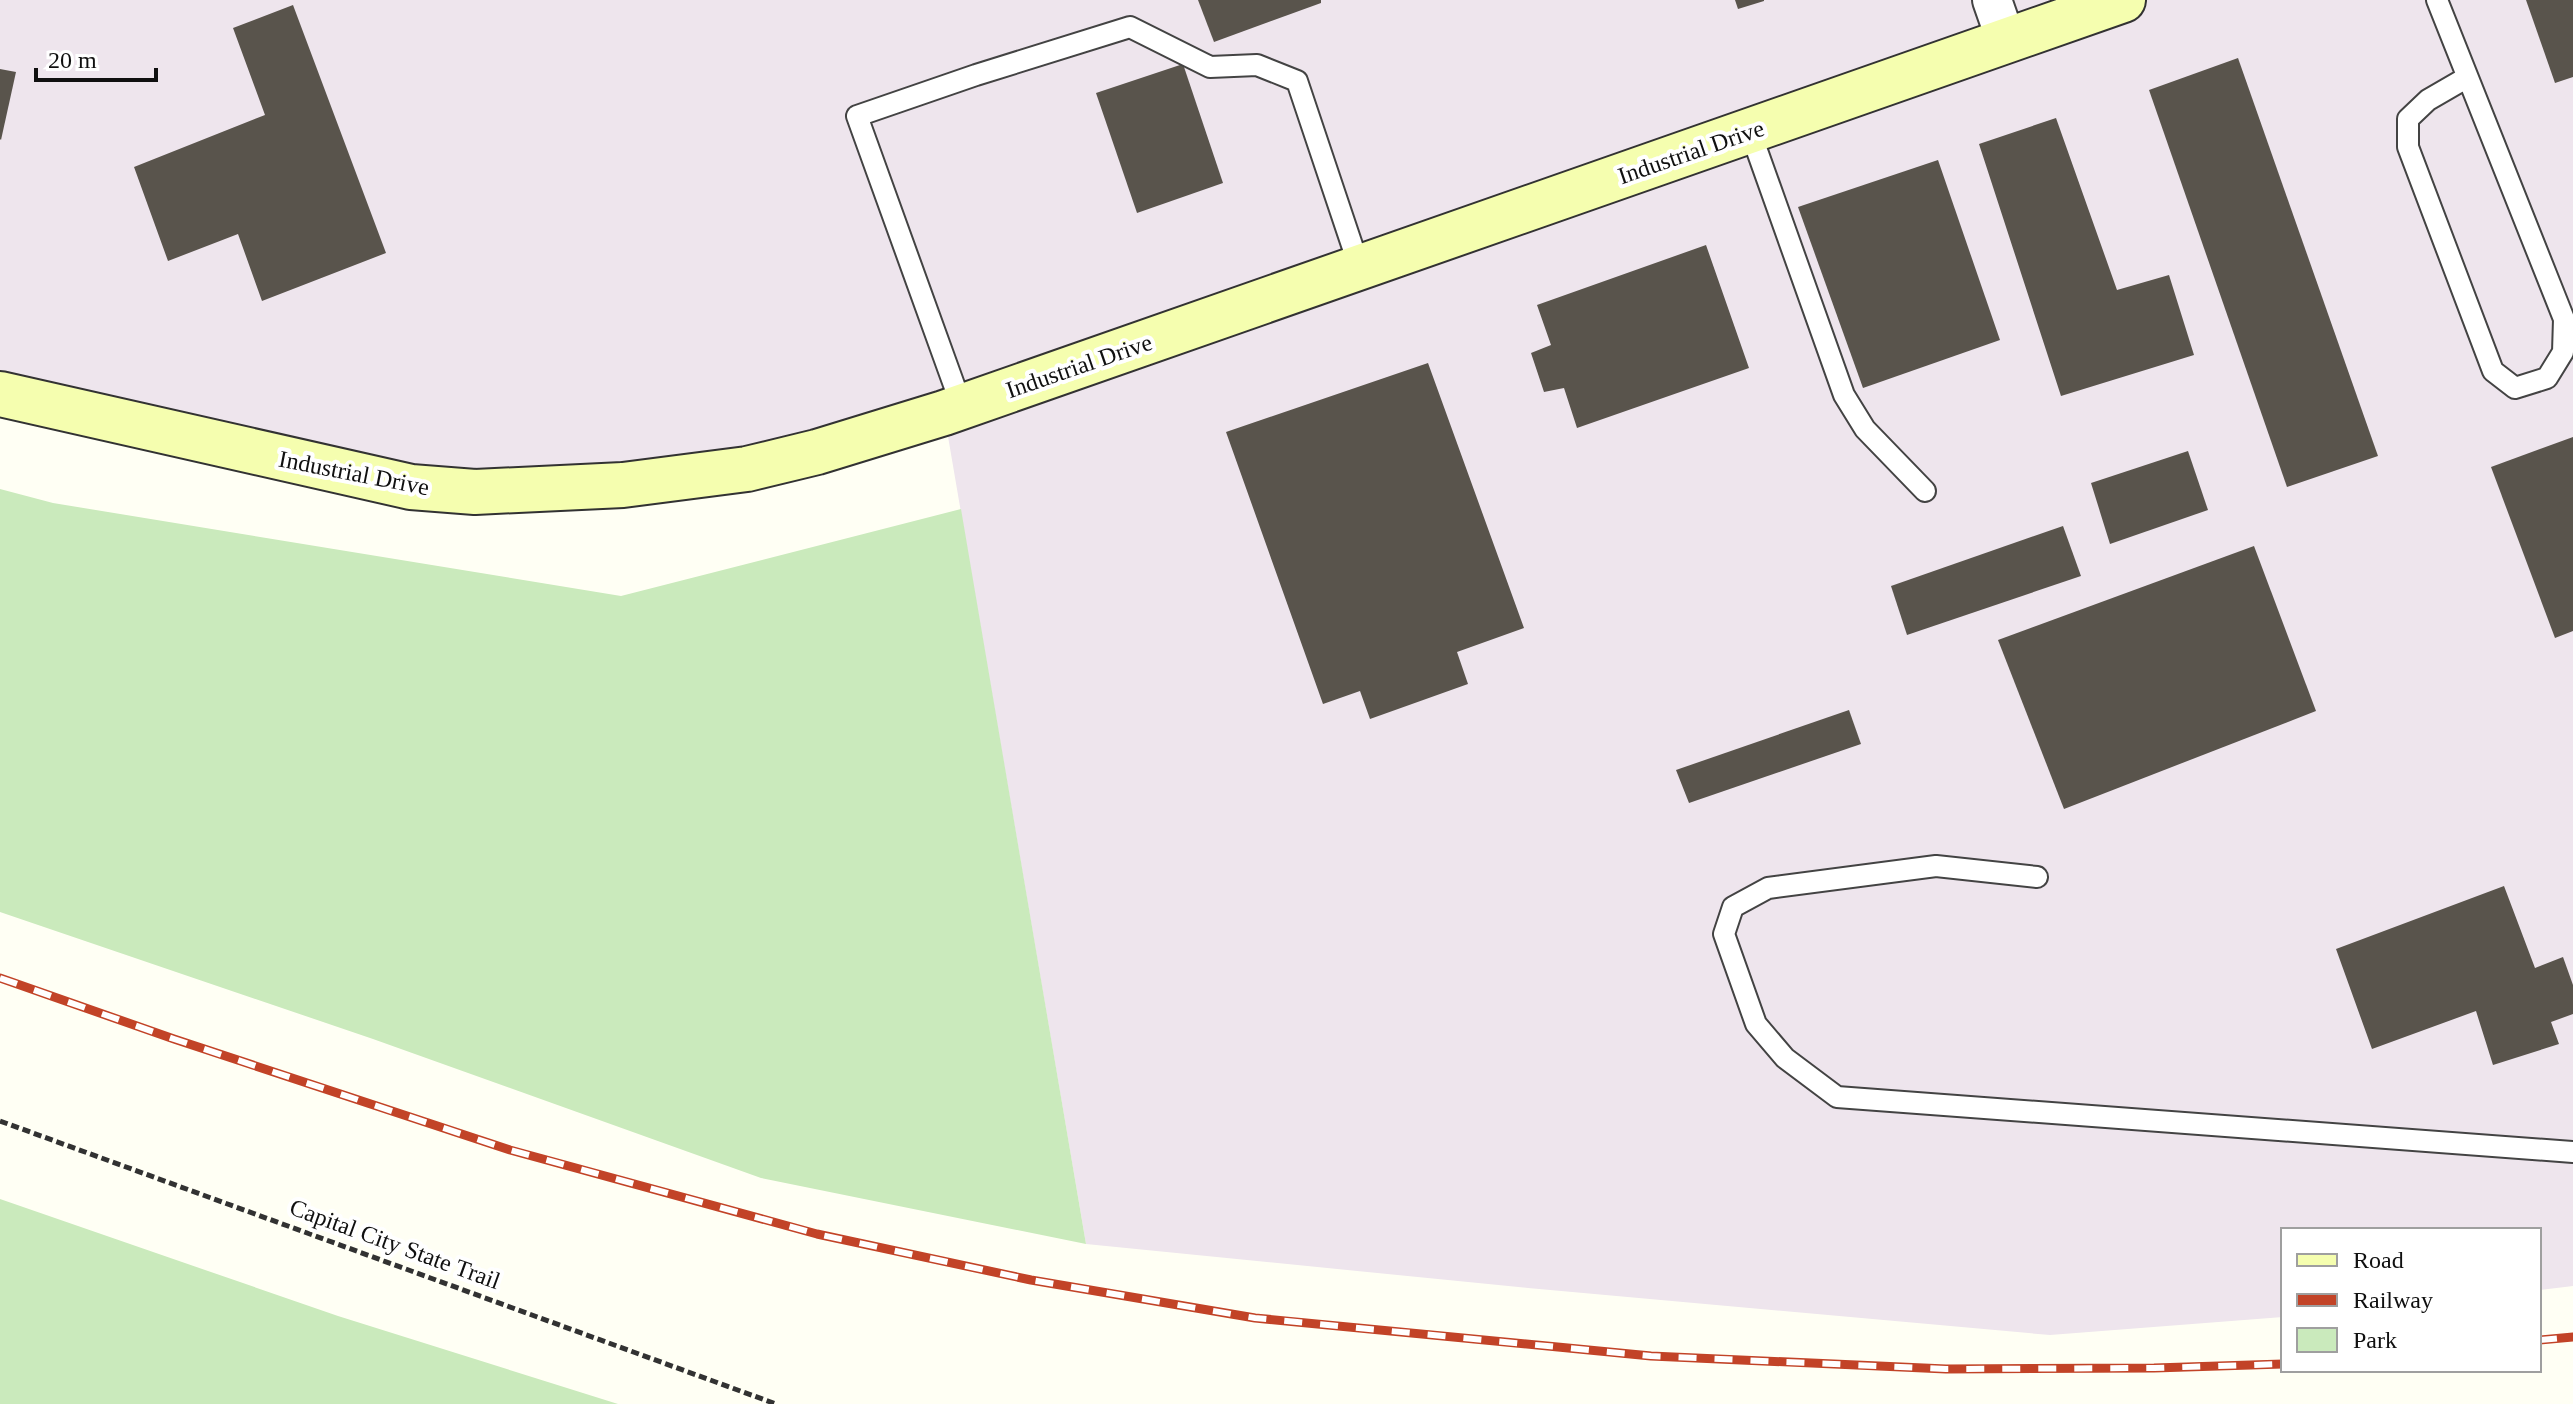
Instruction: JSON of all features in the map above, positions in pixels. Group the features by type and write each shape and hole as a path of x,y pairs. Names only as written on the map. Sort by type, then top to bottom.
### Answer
{"street":[{"path":"1992,0 2007,43"},
{"name":"Industrial Drive","path":"0,394 411,487 475,492 623,485 747,469 817,452 962,407 2123,0"}],"lane":[{"path":"2437,0 2564,319 2563,352 2547,378 2515,388 2493,371 2408,147 2408,119 2428,100 2466,78"},
{"path":"962,407 857,116 1130,27 1210,67 1257,65 1297,81 1359,266"},
{"path":"1750,131 1844,395 1865,429 1925,491"},
{"path":"2037,877 1936,866 1768,888 1733,907 1724,934 1756,1024 1785,1058 1837,1097 2573,1152"}],"path":[{"name":"Capital City State Trail","path":"0,1121 776,1404"}],"shaded area":[{"path":"0,0 2573,0 2573,1286 2541,1290 2541,1228 2281,1228 2281,1317 2050,1335 1086,1244 944,413 817,452 475,492 0,394"}],"green space":[{"path":"0,489 53,503 621,596 961,509 1086,1244 761,1178 373,1039 0,912"},
{"path":"0,1199 338,1316 618,1404 0,1404"}],"building":[{"path":"1198,0 1321,0 1321,3 1214,42"},
{"path":"1735,0 1764,0 1764,1 1738,9"},
{"path":"2526,0 2573,0 2573,77 2555,83"},
{"path":"293,5 386,253 262,301 238,234 168,261 134,167 265,115 233,28"},
{"path":"2238,58 2378,456 2287,487 2149,90"},
{"path":"1183,64 1223,183 1137,213 1096,93"},
{"path":"0,69 16,72 1,140 0,139"},
{"path":"2056,118 2117,290 2169,275 2194,355 2061,396 1979,144"},
{"path":"1938,160 2000,340 1863,388 1798,207"},
{"path":"1706,245 1749,368 1577,428 1564,388 1544,392 1531,353 1551,345 1537,305"},
{"path":"1428,363 1524,628 1457,652 1468,684 1370,719 1360,691 1323,704 1226,432"},
{"path":"2573,437 2573,631 2555,638 2491,467"},
{"path":"2188,451 2208,510 2110,544 2091,483"},
{"path":"2063,526 2081,576 1907,635 1891,586"},
{"path":"2254,546 2316,711 2064,809 1998,640"},
{"path":"1849,710 1861,744 1689,803 1676,770"},
{"path":"2504,886 2535,968 2563,957 2573,985 2573,1014 2551,1022 2559,1044 2493,1065 2476,1011 2372,1049 2336,949"}],"railway":[{"path":"0,978 510,1150 817,1234 1031,1280 1255,1318 1651,1356 1946,1369 2281,1364"},
{"path":"2541,1340 2573,1337"}]}
